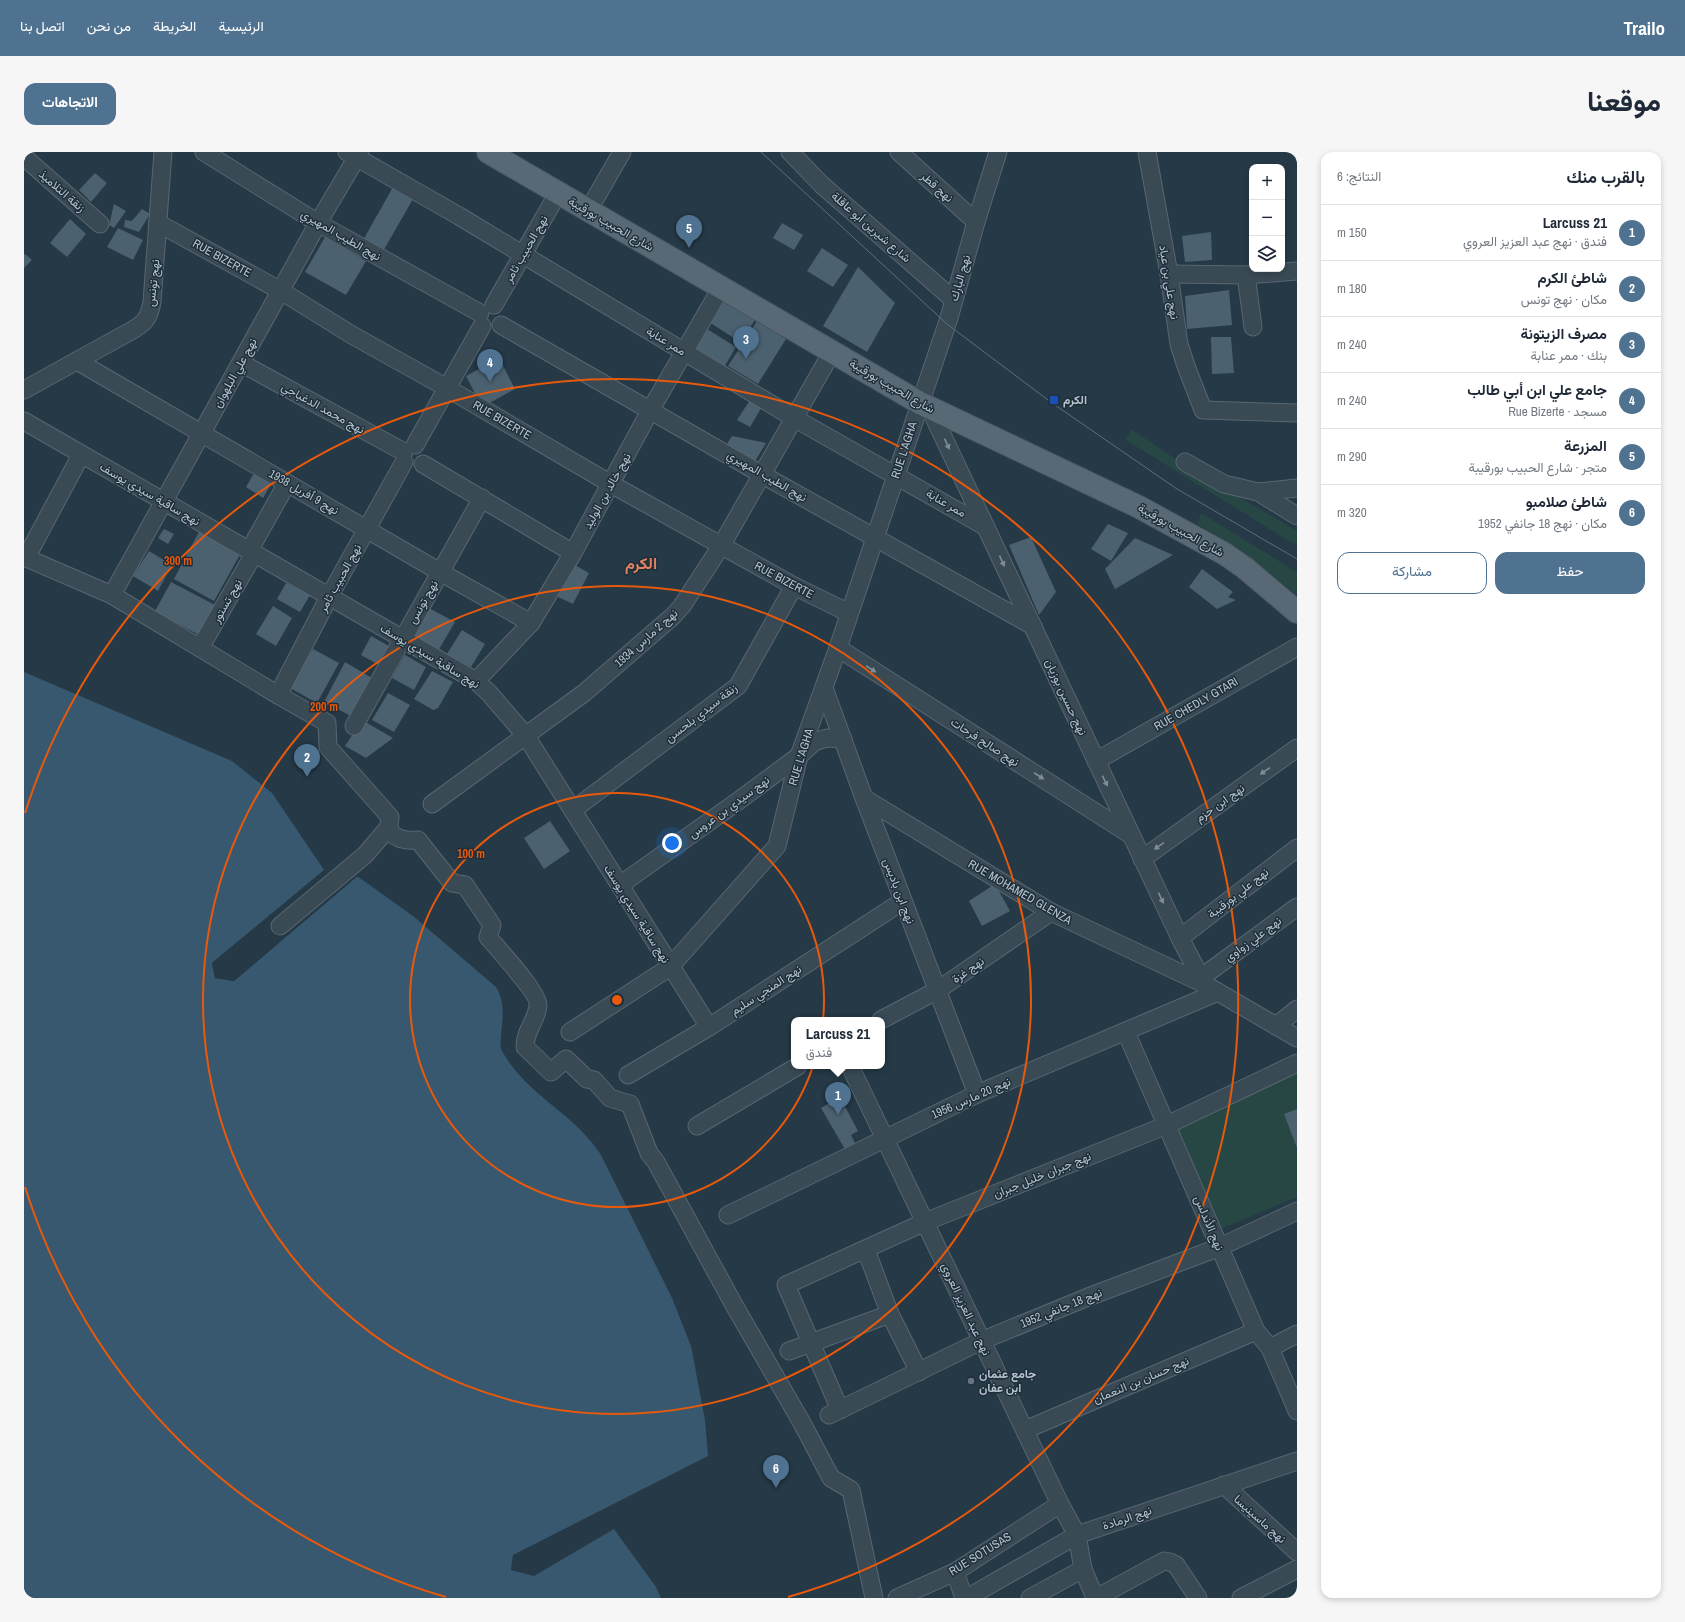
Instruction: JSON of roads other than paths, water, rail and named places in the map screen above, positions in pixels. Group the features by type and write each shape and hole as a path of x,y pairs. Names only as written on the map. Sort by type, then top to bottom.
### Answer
{"main road":[{"name":"شارع الحبيب بورقيبة","path":"488,152 925,406 1139,507 1225,554 1245,568 1297,612"}],"street":[{"name":"نهج تونس","path":"24,390 140,326 147,319 152,302 163,152"},
{"name":"نهج الطيب المهيري","path":"204,152 318,223 485,315 501,309 504,317 501,325 761,474 1033,626"},
{"path":"588,211 622,152"},
{"name":"شارع شيرين أبو عاقلة","path":"790,152 822,185 954,300"},
{"name":"نهج البارك","path":"925,406 976,222 998,152"},
{"name":"نهج علي بن عياد","path":"1146,152 1169,274 1179,344 1203,410 1297,413"},
{"name":"نهج علي البلهوان","path":"112,595 281,291 355,154"},
{"name":"ممر عنابة","path":"355,154 794,418 896,474 986,527"},
{"name":"نهج قطر","path":"904,154 976,222"},
{"name":"زنقة التلاميذ","path":"24,157 100,224"},
{"name":"نهج الحبيب ثامر","path":"278,695 329,597 408,453 447,388 485,315 558,193"},
{"name":"RUE BIZERTE","path":"158,223 281,291 352,335 447,388 611,484 794,586 848,613"},
{"path":"1169,274 1246,275 1297,271"},
{"path":"1246,275 1253,327"},
{"name":"نهج خالد بن الوليد","path":"476,681 531,623 573,553 651,410 721,288"},
{"name":"نهج 2 مارس 1934","path":"432,804 584,693 673,616 682,606 721,546 832,352"},
{"name":"نهج 9 أفريل 1938","path":"77,361 440,572 531,623"},
{"name":"نهج محمد الدغباجي","path":"241,363 408,453"},
{"name":"RUE L'AGHA","path":"570,1032 670,967 777,846 799,756 838,648 848,613 896,474 925,406"},
{"name":"نهج حسين بوزيان","path":"925,406 986,527 1180,938 1211,983"},
{"name":"نهج ساقية سيدي يوسف","path":"24,421 476,681 489,693 526,736 709,1027"},
{"path":"408,453 419,446 425,451 425,460 423,464 573,553"},
{"path":"81,455 25,557 112,595 327,723 328,747 390,817 389,827 365,855 280,926"},
{"path":"1186,462 1224,484 1258,492 1297,516"},
{"name":"نهج تستور","path":"200,648 287,483"},
{"path":"1258,492 1297,488"},
{"name":"نهج تونس","path":"354,726 402,638 482,498"},
{"name":"زنقة سيدي بلحسن","path":"573,810 738,686 794,586"},
{"name":"RUE CHEDLY GTARI","path":"1096,761 1297,647"},
{"name":"نهج صالح فرحات","path":"838,648 1132,835"},
{"name":"نهج ابن باديس","path":"824,688 903,902 977,1094"},
{"name":"نهج سيدي بن عروس","path":"620,885 687,839 820,739 827,738 843,740"},
{"name":"نهج ابن حزم","path":"1142,858 1297,748"},
{"name":"RUE MOHAMED GLENZA","path":"864,798 1051,912 1211,983 1276,1026 1297,1038"},
{"path":"389,827 400,839 411,841 419,840 452,883 465,885 492,926 488,937 531,989 539,1004 537,1016 525,1038 525,1047 551,1072 566,1059 587,1079 594,1080 610,1098 630,1104 649,1153 766,1363 802,1423 831,1478 851,1490 874,1598"},
{"name":"نهج علي بورقيبة","path":"1180,938 1297,848"},
{"name":"نهج المنجي سليم","path":"628,1075 709,1027 903,902"},
{"name":"نهج علي زواوي","path":"1211,983 1297,907"},
{"name":"نهج غزة","path":"885,1018 938,990 1051,912"},
{"name":"نهج 20 مارس 1956","path":"728,1215 977,1094 1126,1032 1211,983"},
{"path":"1276,1026 1297,1009"},
{"name":"نهج الأندلس","path":"1126,1032 1256,1331 1270,1348 1297,1411"},
{"name":"نهج جبران خليل جبران","path":"811,1344 786,1285 925,1222 1167,1125 1297,1063"},
{"path":"697,1126 793,1069"},
{"name":"نهج عبد العزيز العروي","path":"851,1069 981,1341 1060,1504 1077,1535 1083,1569 1096,1598"},
{"name":"نهج 18 جانفي 1952","path":"811,1344 835,1412 981,1341 1088,1297 1220,1247 1297,1211"},
{"path":"866,1250 890,1314 919,1372"},
{"path":"789,1351 890,1314"},
{"name":"نهج حسان بن النعمان","path":"1025,1430 1256,1331"},
{"path":"1270,1348 1297,1334"},
{"name":"نهج الرمادة","path":"966,1598 1077,1535 1297,1461"},
{"name":"نهج ماسينيسا","path":"1224,1485 1297,1552"},
{"name":"RUE SOTUSAS","path":"897,1598 955,1572 1060,1504"},
{"path":"1096,1598 1164,1561 1176,1565 1198,1598"},
{"path":"1030,1598 1083,1569"},
{"path":"1241,1598 1297,1569"},
{"path":"955,1572 966,1598"}],"water":[{"path":"24,672 232,761 272,793 324,870 212,963 215,978 234,981 357,876 413,916 496,987 502,1005 501,1049 511,1065 523,1079 536,1092 578,1127 601,1155 672,1298 691,1346 705,1420 708,1456 513,1555 511,1570 534,1576 614,1529 656,1587 661,1598 24,1598"}],"tram line":[{"path":"761,152 947,324 1052,403 1177,489 1297,559"}],"place":[{"name":"المزرعة","path":"689,248"},
{"name":"مصرف الزيتونة","path":"746,359"},
{"name":"جامع علي ابن أبي طالب","path":"490,382"},
{"name":"الكرم","path":"1054,400"},
{"name":"شاطئ الکرم","path":"307,777"},
{"name":"Larcuss 21","path":"838,1115"},
{"name":"جامع عثمان ابن عفان","path":"971,1381"},
{"name":"شاطئ صلامبو","path":"776,1488"}],"district":[{"name":"الكرم","path":"641,563"}]}
